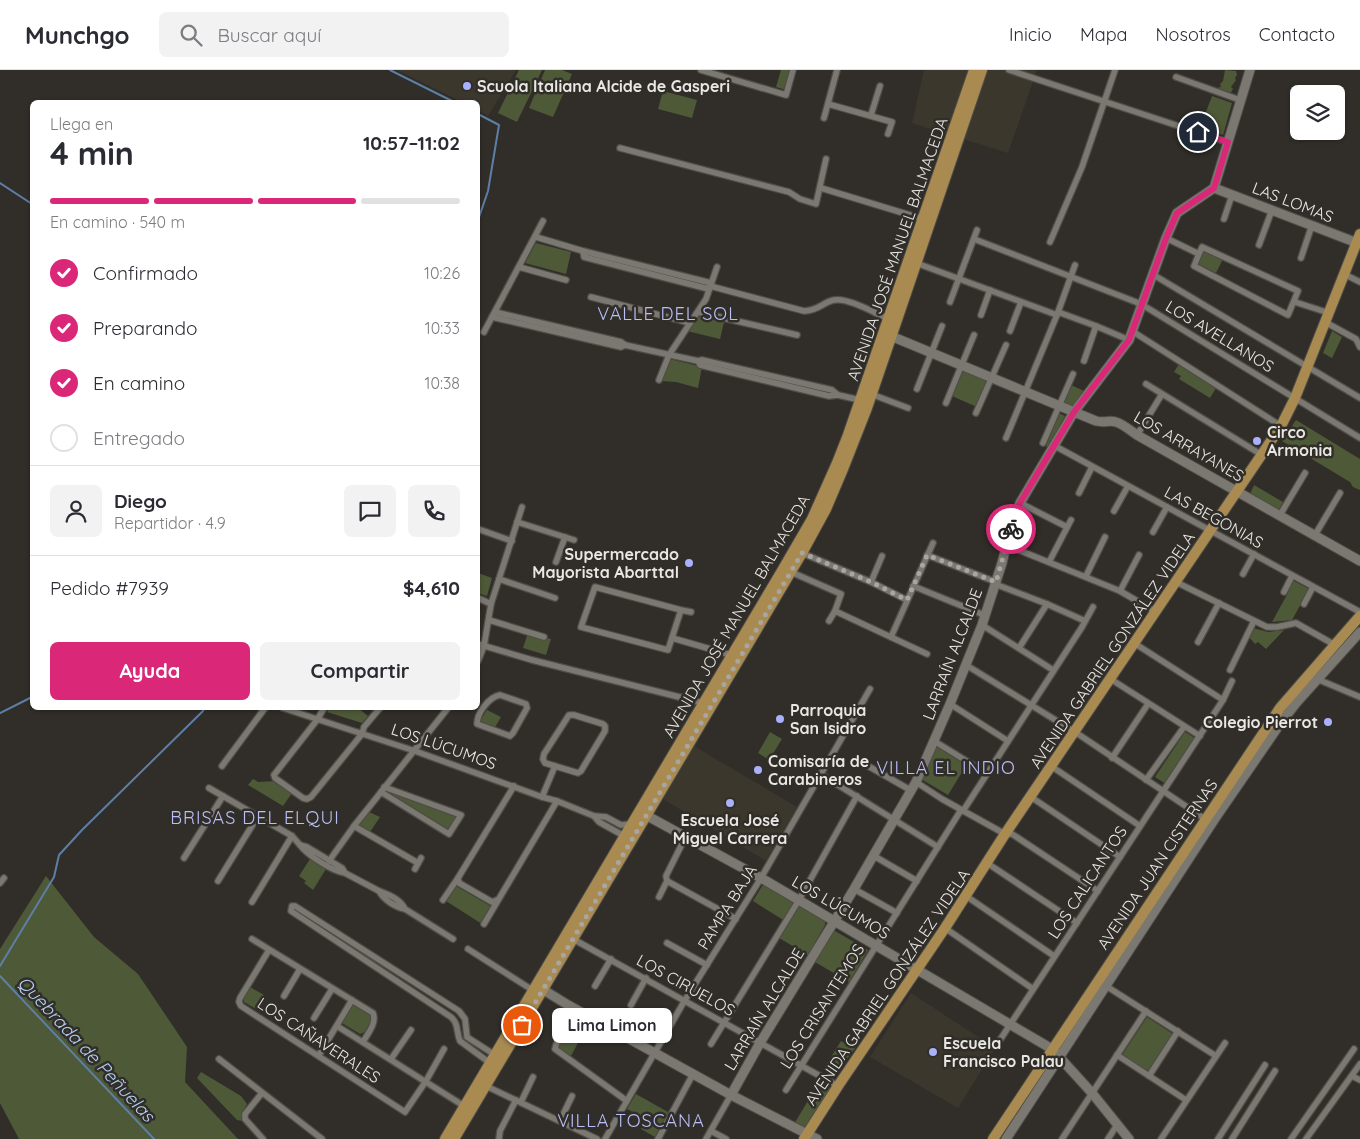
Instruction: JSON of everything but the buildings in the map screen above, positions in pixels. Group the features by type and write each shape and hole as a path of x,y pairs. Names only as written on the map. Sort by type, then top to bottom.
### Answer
{"main road":[{"name":"AVENIDA JOSÉ MANUEL BALMACEDA","path":"454,1139 486,1086 538,990 541,977 628,839 791,572 833,494 871,394 923,219 974,70"},
{"name":"AVENIDA JOSÉ MANUEL BALMACEDA","path":"892,320 916,263 982,70"},
{"name":"AVENIDA GABRIEL GONZÁLEZ VIDELA","path":"809,1137 838,1086 918,970 1005,834 1281,426 1295,398 1359,240"},
{"name":"AVENIDA JOSÉ MANUEL BALMACEDA","path":"445,1139 493,1058 573,939 628,839 632,824 643,814 731,655 812,519 837,463 887,335"},
{"name":"AVENIDA JUAN CISTERNAS","path":"993,1139 1280,708 1360,616"}],"street":[{"path":"701,70 786,95 793,70"},
{"path":"824,118 837,70"},
{"path":"1009,70 1228,142"},
{"path":"1050,242 1082,167 1115,70"},
{"path":"1214,188 1250,70"},
{"path":"1176,77 1240,100"},
{"path":"872,115 880,86"},
{"path":"828,104 892,122 888,134"},
{"path":"620,148 790,192 800,199 816,204 826,159"},
{"path":"821,188 923,219"},
{"name":"LAS LOMAS","path":"1214,188 1312,225 1359,240"},
{"name":"LARRAÍN ALCALDE","path":"706,1139 760,1043 874,856 914,786 982,625 1020,503 1074,412 1131,336 1152,274 1177,213 1214,188"},
{"path":"1224,219 1232,195"},
{"path":"1259,245 1272,210"},
{"path":"484,332 543,221"},
{"path":"1301,258 1312,225"},
{"path":"950,302 977,230"},
{"path":"536,237 583,251 584,257 643,269 804,311 814,310 830,301 844,299 892,320"},
{"path":"1166,238 1199,254"},
{"name":"LOS AVELLANOS","path":"974,240 1141,304 1360,438"},
{"path":"1202,247 1298,291 1288,315 1194,266 1199,254 1202,247"},
{"path":"916,263 1021,302 1131,336 1281,426"},
{"path":"1006,438 1058,314 1075,265"},
{"path":"519,267 566,280"},
{"path":"659,380 669,355 706,299 717,267"},
{"path":"1152,274 1360,398"},
{"path":"1344,274 1360,282"},
{"path":"981,315 990,290"},
{"path":"591,297 690,323"},
{"path":"1010,331 1021,302"},
{"path":"1295,302 1327,318 1358,338 1360,347"},
{"path":"698,312 797,335"},
{"path":"494,314 581,335 621,347 625,345 698,361 702,360 742,373 784,383 832,390 838,395 860,400"},
{"path":"916,389 942,326"},
{"path":"1084,361 1096,326"},
{"name":"LOS ARRAYANES","path":"887,335 1058,406 1104,423 1117,422 1237,492 1360,560"},
{"path":"946,403 974,335"},
{"path":"976,413 1006,345"},
{"path":"1043,442 1074,374"},
{"path":"1146,384 1262,456"},
{"path":"871,394 908,408"},
{"path":"1137,435 1162,394"},
{"name":"LAS BEGONIAS","path":"1055,446 1360,612"},
{"path":"1079,493 1092,467"},
{"path":"1280,515 1305,473"},
{"path":"1114,511 1128,486"},
{"path":"1315,535 1340,493"},
{"path":"1020,503 1067,527"},
{"path":"1153,532 1167,506"},
{"path":"480,656 484,646 491,604 522,507"},
{"path":"1049,562 1071,520"},
{"path":"517,522 574,540"},
{"path":"480,530 512,541"},
{"path":"556,562 565,537"},
{"path":"1086,576 1105,537"},
{"path":"891,637 932,543"},
{"path":"1006,545 1120,591 1156,612"},
{"path":"802,553 871,582 907,600"},
{"path":"1243,574 1254,554"},
{"path":"927,555 1085,621"},
{"path":"1120,591 1140,555"},
{"path":"871,582 882,556"},
{"path":"791,572 841,594 829,621"},
{"path":"1284,592 1292,576"},
{"path":"499,579 555,598"},
{"path":"1176,582 1267,627 1296,624 1334,645"},
{"path":"914,586 984,615"},
{"path":"681,610 668,650 581,627 594,587 691,612"},
{"path":"1304,604 1313,587"},
{"path":"480,599 491,604"},
{"path":"1198,642 1219,603"},
{"path":"1018,648 1047,604"},
{"name":"LOS CRISANTEMOS","path":"786,1090 938,847 1093,607"},
{"path":"835,611 927,654"},
{"path":"489,620 544,636"},
{"path":"1230,670 1254,621"},
{"path":"982,625 1053,670"},
{"name":"AVENIDA JUAN CISTERNAS","path":"1006,1139 1214,820 1282,721 1360,632"},
{"path":"672,638 731,655"},
{"path":"1134,643 1223,700"},
{"path":"480,645 703,704"},
{"path":"966,665 1074,732 1205,819"},
{"path":"1109,678 1200,736"},
{"path":"1318,679 1360,697"},
{"name":"LOS CALICANTOS","path":"998,1043 1164,792 1223,700 1232,680"},
{"name":"PAMPA BAJA","path":"605,1139 685,1000 822,775 870,689"},
{"path":"479,710 477,724 510,736 514,734 527,708 526,704 522,702 496,696 480,708"},
{"path":"950,704 1008,741"},
{"path":"1112,758 1148,704"},
{"path":"222,766 264,710"},
{"name":"LOS LÚCUMOS","path":"290,710 414,750 594,816 606,817 621,824 632,824"},
{"path":"323,710 275,772 275,778 307,799 311,797 362,734 364,727 378,710"},
{"path":"329,861 382,789 446,710"},
{"path":"569,715 605,726 605,731 581,771 573,773 555,766 545,763 543,759 544,754 569,715"},
{"path":"1146,780 1184,727"},
{"path":"934,741 986,773"},
{"path":"863,762 962,810 1005,834 1012,834 1098,892"},
{"path":"542,797 555,766"},
{"path":"1051,766 1140,826"},
{"path":"822,775 938,847"},
{"path":"444,900 514,786"},
{"path":"210,788 292,836 304,851 332,869 345,873 378,891 386,893 403,904 405,909 453,939"},
{"path":"382,789 461,815 449,834 382,789"},
{"path":"184,858 223,796"},
{"path":"711,1044 799,900 856,796"},
{"path":"1031,797 1120,857"},
{"path":"484,924 557,801"},
{"name":"LOS LÚCUMOS","path":"643,814 761,878 1052,1049 1129,1139"},
{"path":"218,881 258,816"},
{"name":"LOS LÚCUMOS","path":"594,816 600,822 628,839"},
{"path":"354,826 418,863"},
{"path":"252,902 292,836"},
{"path":"686,836 666,876 668,881 736,919"},
{"path":"300,845 307,847 342,868 345,873"},
{"path":"874,856 917,881"},
{"path":"987,863 1077,923"},
{"path":"458,878 459,883 492,902 498,900"},
{"path":"659,897 668,881"},
{"path":"854,889 897,913"},
{"path":"966,896 1054,956"},
{"path":"292,906 346,937 463,1015 467,1037 493,1058 464,1045 458,1036 456,1021 291,911 292,906"},
{"path":"945,928 1033,989"},
{"path":"341,944 346,937"},
{"path":"252,939 373,1013 373,1026 363,1042"},
{"name":"LOS CIRUELOS","path":"573,939 838,1086"},
{"path":"667,943 707,965"},
{"path":"468,949 538,990 809,1137"},
{"name":"LOS CAÑAVERALES","path":"269,950 240,998 241,1006 405,1112 426,1081"},
{"path":"595,986 611,959"},
{"path":"385,973 390,966"},
{"path":"284,996 300,969"},
{"path":"631,1005 646,978"},
{"path":"1106,986 1216,1056"},
{"path":"314,1018 332,989"},
{"path":"433,1004 438,997"},
{"path":"319,1055 352,1000"},
{"path":"568,1005 555,1049 627,1100"},
{"path":"1062,1139 1146,1011"},
{"path":"337,1026 464,1106"},
{"path":"391,1059 410,1030"},
{"path":"1149,1076 1178,1032"},
{"path":"1162,1139 1225,1043"},
{"path":"426,1081 444,1049"},
{"path":"1291,1139 1354,1050"},
{"path":"1117,1055 1186,1100"},
{"path":"219,1059 322,1139"},
{"path":"1306,1139 1360,1064"},
{"path":"1218,1139 1265,1065"},
{"path":"1232,1139 1275,1071"},
{"path":"658,1139 693,1074"},
{"path":"1352,1076 1360,1080"},
{"path":"499,1139 500,1131 533,1077"},
{"path":"486,1086 597,1139"},
{"path":"262,1093 245,1114 245,1119 262,1139"},
{"path":"560,1121 572,1096"},
{"path":"1108,1139 1117,1125"},
{"path":"711,1130 726,1139"}],"shaded area":[{"name":"Scuola Italiana Alcide de Gasperi","path":"397,70 516,70 488,116 480,111 480,100 458,100"},
{"path":"924,70 1037,70 1008,153 912,123"},
{"name":"Escuela José Miguel Carrera","path":"694,746 797,807 766,861 663,799"},
{"name":"Escuela Francisco Palau","path":"911,993 995,1048 958,1108 870,1057"}],"green space":[{"path":"519,70 542,70 517,122 498,113"},
{"path":"545,70 562,70 572,74 553,117 529,108"},
{"path":"781,70 792,70 786,90 776,87"},
{"path":"1225,70 1236,71 1237,75 1230,94 1218,91 1217,88 1221,87 1220,84 1223,81"},
{"path":"663,91 697,100 692,118 658,109"},
{"path":"1212,96 1232,103 1223,135 1200,128"},
{"path":"536,243 571,252 566,274 525,263"},
{"path":"1204,250 1223,259 1216,273 1197,264"},
{"path":"698,316 724,322 720,339 687,331"},
{"path":"1332,331 1342,337 1332,358 1323,353"},
{"path":"670,359 702,367 698,388 676,382 661,381"},
{"path":"1179,364 1216,388 1210,398 1179,379 1181,376 1174,372"},
{"path":"962,371 988,381 977,407 952,396"},
{"path":"1071,385 1084,391 1073,406 1064,403"},
{"path":"1059,413 1065,416 1048,448 1046,446"},
{"path":"1296,420 1360,459 1360,490 1282,441"},
{"path":"1254,485 1283,502 1279,510 1250,494"},
{"path":"480,574 492,578 487,596 480,594"},
{"path":"1292,580 1309,589 1292,620 1272,622 1289,591 1287,590"},
{"path":"1253,628 1268,632 1284,630 1266,649 1258,642 1255,644 1249,637"},
{"path":"528,633 551,639 546,655 523,648"},
{"path":"328,710 360,710 368,716 362,723 327,712"},
{"path":"487,710 501,717 494,729 479,722"},
{"path":"770,732 782,739 769,760 758,753"},
{"path":"1185,732 1195,738 1166,784 1155,777"},
{"path":"936,745 967,764 948,795 921,779"},
{"path":"253,779 258,782 276,781 292,793 283,806 248,785"},
{"path":"388,792 456,816 448,831 387,794"},
{"path":"369,812 380,817 370,832 357,825"},
{"path":"310,859 326,869 313,890 299,876"},
{"name":"Quebrada de Peñuelas","path":"46,876 94,937 138,974 187,1047 185,1082 238,1139 19,1139 0,1103 0,949"},
{"path":"456,886 492,907 482,924 446,901"},
{"path":"762,886 766,886 825,921 825,925 808,955 779,938 788,923 753,901"},
{"path":"835,931 868,950 849,982 815,962 832,932"},
{"path":"250,987 264,995 256,1009 244,1002"},
{"path":"354,1004 371,1014 372,1018 365,1032 360,1034 342,1023 342,1019 351,1005"},
{"path":"568,1012 589,1022 571,1056 557,1048"},
{"path":"1147,1017 1173,1034 1149,1072 1122,1055"},
{"path":"841,1041 849,1046 856,1047 834,1074 824,1068"},
{"path":"201,1072 241,1096 247,1104 242,1113 242,1121 237,1120 197,1078"},
{"path":"820,1081 829,1085 830,1089 805,1128 801,1129 794,1124"},
{"path":"636,1094 668,1112 655,1137 641,1129 646,1119 627,1109"}],"waterway":[{"path":"390,70 450,100"},
{"path":"480,115 499,125 488,191 480,214"},
{"path":"0,183 30,203"},
{"path":"0,713 30,698"},
{"name":"Quebrada de Peñuelas","path":"0,966 54,877 59,855 203,710"},
{"name":"Quebrada de Peñuelas","path":"0,976 154,1139"}],"way so far":[{"path":"522,1025 802,553 871,582 907,600 927,555 996,582 1011,529"}],"place":[{"name":"Scuola Italiana Alcide de Gasperi","path":"467,86"},
{"name":"Circo Armonia","path":"1257,441"},
{"name":"Supermercado Mayorista Abarttal","path":"689,563"},
{"name":"Parroquia San Isidro","path":"780,719"},
{"name":"Colegio Pierrot","path":"1328,722"},
{"name":"Comisaría de Carabineros","path":"758,770"},
{"name":"Escuela José Miguel Carrera","path":"730,803"},
{"name":"Lima Limon","path":"522,1025"},
{"name":"Escuela Francisco Palau","path":"933,1052"}],"district":[{"name":"VALLE DEL SOL","path":"668,314"},
{"name":"VILLA EL INDIO","path":"946,768"},
{"name":"BRISAS DEL ELQUI","path":"255,818"},
{"name":"VILLA TOSCANA","path":"631,1121"}],"route":[{"path":"1011,529 1020,503 1074,412 1129,340 1141,304 1177,213 1214,188 1228,142 1198,132"}]}
